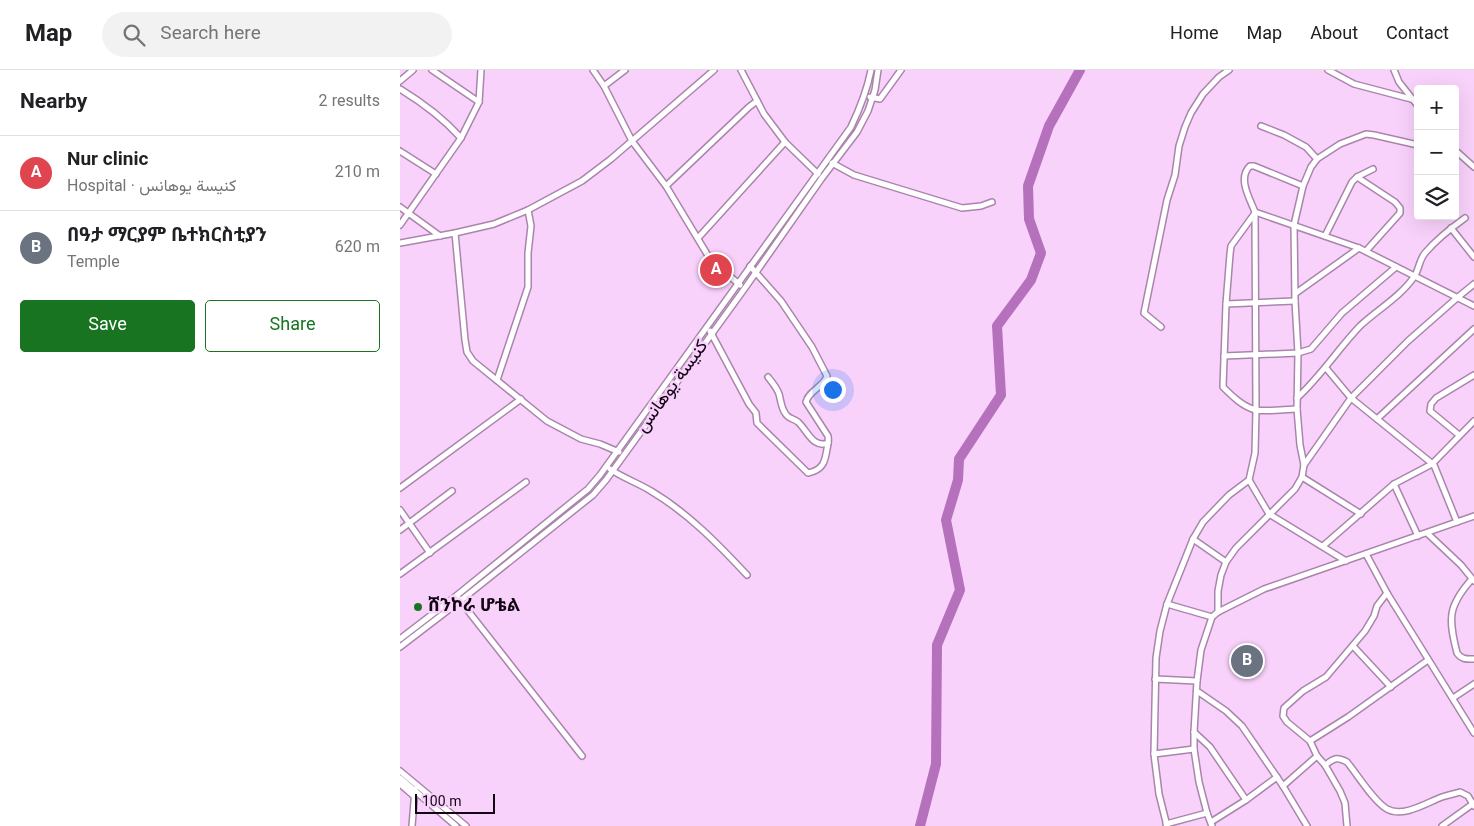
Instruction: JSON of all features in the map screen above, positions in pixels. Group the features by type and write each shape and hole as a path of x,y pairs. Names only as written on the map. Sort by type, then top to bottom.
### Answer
{"street":[{"path":"400,81 413,70"},
{"path":"432,70 479,102"},
{"path":"400,225 461,138 479,102 481,70"},
{"path":"593,70 604,86 632,141 666,186 710,259 745,288"},
{"path":"604,86 625,70"},
{"path":"400,242 440,236 494,224 528,210 582,181 611,159 714,70"},
{"path":"741,70 764,114 786,142 822,178"},
{"path":"408,642 401,635 456,596 588,489 618,452 851,127 866,95 871,70"},
{"name":"كنيسة يوهانس","path":"400,647 593,495 857,132 868,112 878,70"},
{"path":"866,95 880,99 902,70"},
{"path":"1161,327 1144,313 1179,146 1191,113 1203,94 1219,77 1230,70"},
{"path":"1328,70 1354,84 1411,99"},
{"path":"1394,70 1399,82 1414,102"},
{"path":"400,89 425,105 449,124 461,138"},
{"path":"666,186 757,101"},
{"path":"1260,126 1284,135 1306,147 1318,159"},
{"path":"1218,612 1218,590 1226,562 1236,548 1294,489 1302,477 1304,465 1297,409 1298,353 1294,225 1303,186 1311,167 1318,159 1340,144 1366,134 1374,134 1414,144"},
{"path":"698,238 786,142"},
{"path":"400,150 436,174"},
{"path":"1459,154 1472,161 1474,167"},
{"path":"827,160 854,175 962,208 981,206 992,202"},
{"path":"1207,813 1167,825 1154,754 1156,658 1167,604 1194,539 1203,522 1229,495 1249,480 1255,453 1255,212 1245,184 1245,173 1250,166 1259,168 1303,186"},
{"path":"1325,236 1352,182 1357,177 1373,169"},
{"path":"1357,177 1395,202 1400,208 1400,213 1366,251"},
{"path":"400,207 440,236"},
{"path":"497,380 528,287 530,226 528,210"},
{"path":"1255,212 1366,251 1474,306"},
{"path":"1255,212 1232,246 1226,304 1223,387 1242,404 1256,410 1297,409"},
{"path":"1297,398 1313,384 1347,340 1392,300 1414,277 1424,254 1451,228 1465,218"},
{"path":"1451,228 1474,257"},
{"path":"455,233 467,352 473,361 547,421 581,439 625,453"},
{"path":"1296,293 1359,248"},
{"path":"706,327 712,332 749,404 756,413 757,423 808,473 816,471 825,460 828,436 806,402 810,394 826,380 827,376 812,347 781,301 750,266"},
{"path":"1224,356 1298,353 1310,349 1342,313 1396,267"},
{"path":"1304,465 1351,398 1408,341 1474,284"},
{"path":"1226,304 1295,301"},
{"path":"1377,419 1474,329"},
{"path":"1326,368 1351,398 1432,464 1457,522"},
{"path":"1459,435 1430,411 1431,404 1436,398 1474,375"},
{"path":"768,377 778,392 786,416 798,422 819,445 828,443"},
{"path":"400,488 521,399"},
{"path":"1323,546 1394,484 1432,464 1474,421"},
{"path":"606,466 612,471 650,490 673,506 717,542 747,575"},
{"path":"1302,477 1361,514"},
{"path":"1249,480 1269,514 1346,562"},
{"path":"400,574 526,482"},
{"path":"1394,484 1418,536"},
{"path":"400,530 452,491"},
{"path":"400,510 430,553"},
{"path":"1277,777 1212,824 1207,813 1199,782 1194,749 1194,732 1200,650 1212,617 1218,612 1264,589 1474,516"},
{"path":"1428,533 1461,565 1473,580 1461,592 1452,607 1451,619 1460,657 1474,659"},
{"path":"1194,539 1226,562"},
{"path":"1366,554 1387,593 1474,732"},
{"path":"1347,826 1345,803 1340,791 1325,765 1317,756 1310,741 1287,722 1283,716 1284,708 1302,691 1326,677 1365,631 1387,593"},
{"path":"456,596 582,756"},
{"path":"1167,604 1212,617"},
{"path":"1353,646 1391,687"},
{"path":"1310,741 1428,660"},
{"path":"1156,679 1197,681"},
{"path":"1453,698 1474,684"},
{"path":"1197,691 1226,711 1242,726 1283,786 1306,826"},
{"path":"1194,732 1210,747 1246,800"},
{"path":"1154,754 1194,749"},
{"path":"1283,786 1317,756"},
{"path":"1325,765 1336,758 1347,762 1379,803 1388,810 1399,812 1408,810 1460,792 1468,796 1474,804 1442,826"},
{"path":"400,771 466,826"},
{"path":"400,778 414,794"},
{"path":"400,784 456,826"},
{"path":"412,826 415,784"}],"waterway":[{"path":"920,826 936,764 937,645 960,590 946,520 958,480 959,459 1001,395 997,326 1031,280 1041,253 1029,219 1028,186 1049,126 1080,70"}],"place":[{"name":"Nur clinic","path":"716,270"},
{"name":"ሸንኮራ ሆቴል","path":"418,607"},
{"name":"በዓታ ማርያም ቤተክርስቲያን","path":"1247,661"}]}
